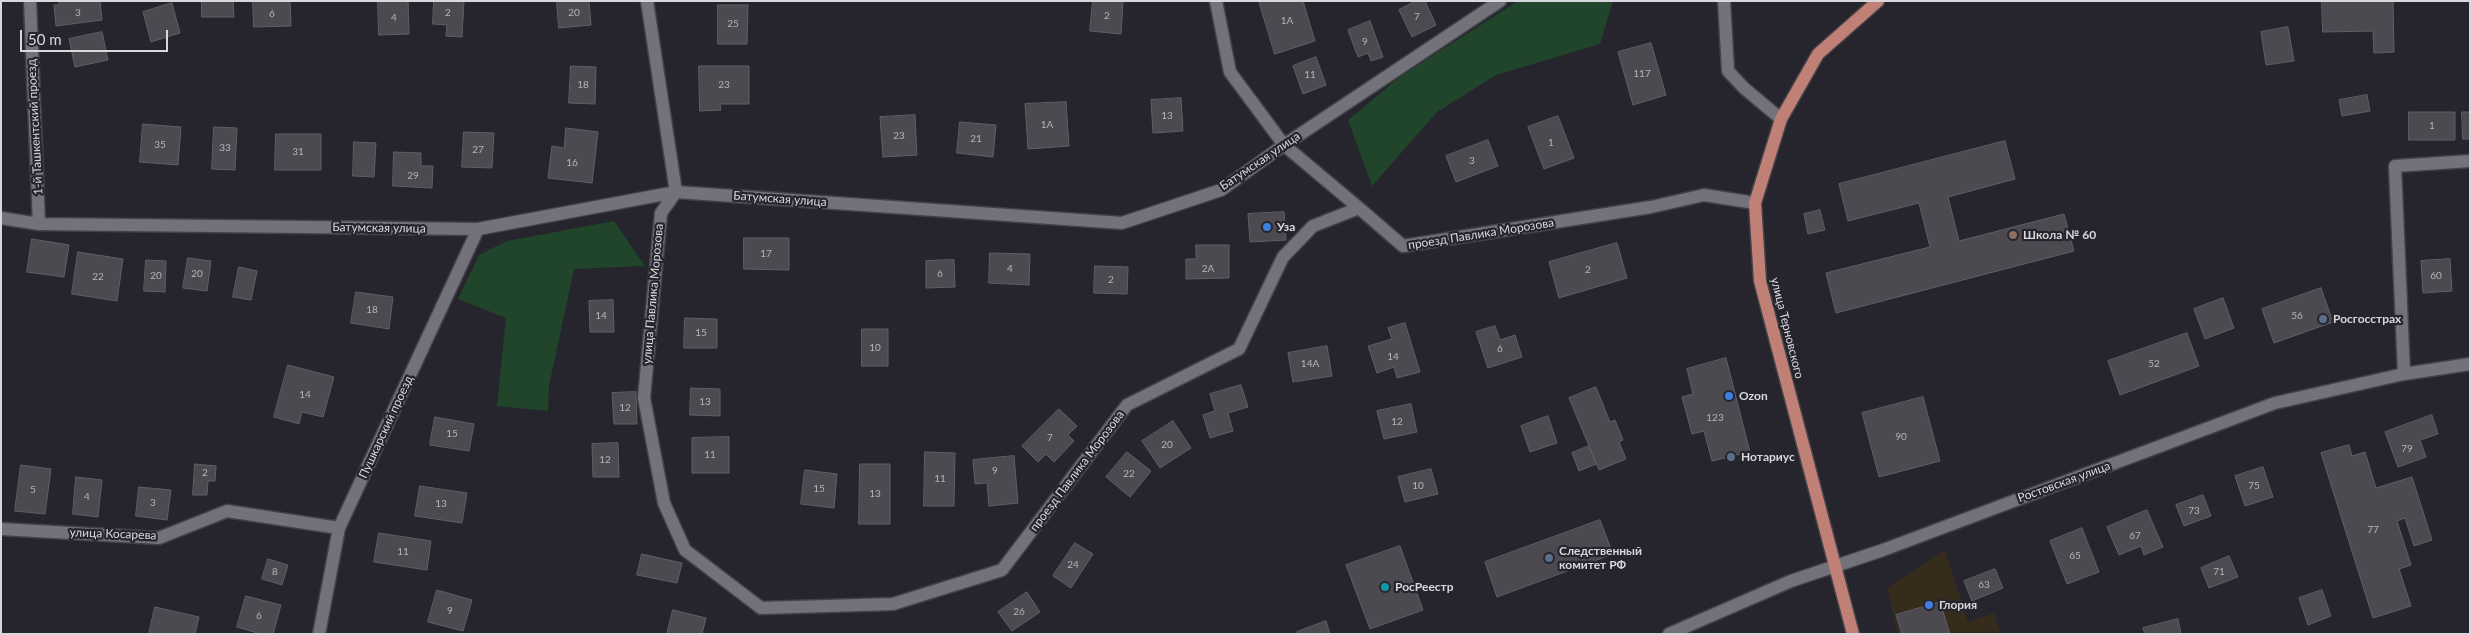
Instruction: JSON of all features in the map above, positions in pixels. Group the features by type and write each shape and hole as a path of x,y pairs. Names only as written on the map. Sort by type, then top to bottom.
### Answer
{"main road":[{"name":"улица Терновского","path":"1853,634 1760,281 1755,203 1781,120 1818,54 1878,1"}],"street":[{"name":"1-й Ташкентский проезд","path":"30,1 40,224"},
{"path":"647,1 676,192"},
{"path":"1216,1 1230,72 1284,145 1359,208"},
{"name":"Батумская улица","path":"1,218 40,224 478,230 676,192 1122,223 1221,190 1284,145 1500,1"},
{"path":"1724,1 1728,71 1744,88 1781,120"},
{"path":"2404,374 2395,166 2470,161"},
{"name":"улица Павлика Морозова","path":"664,503 644,398 661,213 676,192"},
{"name":"проезд Павлика Морозова","path":"664,503 686,550 760,608 893,604 1002,570 1127,405 1238,349 1283,257 1313,226 1359,208 1403,246 1651,207 1704,195 1755,203"},
{"name":"Пушкарский проезд","path":"319,634 339,528 478,230"},
{"name":"Ростовская улица","path":"1669,634 1791,581 1834,567 2275,403 2404,374 2470,364"},
{"name":"улица Косарева","path":"1,529 159,538 227,511 339,528"}],"shaded area":[{"path":"1945,550 1968,622 1994,613 2001,634 1898,634 1887,588"}],"green space":[{"path":"1518,1 1613,1 1600,44 1496,75 1437,112 1372,186 1348,120 1401,76"},
{"path":"614,221 645,266 574,269 549,386 548,411 497,406 506,318 458,299 479,255 507,241"}],"building":[{"path":"59,1 100,1 102,20 56,26 54,5 59,5"},
{"path":"202,1 233,1 234,17 202,17"},
{"path":"253,1 290,1 291,26 254,27"},
{"path":"378,1 408,1 409,34 379,35"},
{"path":"434,1 464,1 462,37 446,36 447,25 433,24"},
{"path":"557,1 589,1 591,25 559,28"},
{"path":"1093,1 1123,1 1121,34 1090,31"},
{"path":"1259,1 1303,1 1315,41 1275,54"},
{"path":"1416,1 1425,1 1436,25 1412,37 1399,10"},
{"path":"2322,1 2393,1 2394,52 2374,53 2373,31 2323,32"},
{"path":"172,3 180,33 151,42 143,12"},
{"path":"718,5 748,5 747,44 718,44"},
{"path":"1370,21 1383,57 1371,61 1368,53 1358,57 1348,30"},
{"path":"2288,27 2294,61 2266,65 2261,32"},
{"path":"102,32 108,60 75,67 69,39"},
{"path":"1651,43 1666,95 1633,105 1618,52"},
{"path":"1316,57 1326,85 1303,94 1293,66"},
{"path":"571,66 596,67 595,104 569,103"},
{"path":"699,66 749,66 749,104 720,104 721,110 700,111"},
{"path":"2367,95 2370,111 2342,116 2339,100"},
{"path":"1181,98 1183,131 1153,133 1151,100"},
{"path":"1066,102 1069,146 1028,149 1025,104"},
{"path":"2409,112 2455,112 2455,140 2409,140"},
{"path":"2462,112 2470,112 2470,139 2463,139"},
{"path":"915,115 917,155 883,157 880,117"},
{"path":"1558,116 1574,158 1544,169 1528,127"},
{"path":"960,122 996,125 993,157 957,153"},
{"path":"143,124 181,127 178,165 140,162"},
{"path":"214,127 237,128 235,170 212,169"},
{"path":"566,128 598,132 592,183 548,178 552,146 564,148"},
{"path":"464,132 494,133 492,168 462,167"},
{"path":"276,134 321,134 321,170 275,170"},
{"path":"1488,140 1498,166 1456,182 1446,156"},
{"path":"2005,141 2015,179 1948,197 1959,241 2064,214 2074,251 1836,313 1826,273 1930,247 1919,203 1848,221 1839,184"},
{"path":"354,142 376,143 374,177 353,176"},
{"path":"394,152 421,153 421,166 433,166 432,188 393,186"},
{"path":"1820,210 1825,230 1808,234 1804,214"},
{"name":"Уза","path":"1284,212 1286,240 1250,242 1248,214"},
{"path":"744,238 789,238 789,270 744,269"},
{"path":"32,239 69,245 64,277 27,272"},
{"path":"1617,243 1627,278 1559,298 1549,262"},
{"path":"1196,245 1229,245 1229,278 1186,279 1186,259 1196,259"},
{"path":"78,252 123,259 117,301 72,294"},
{"path":"990,253 1030,254 1029,285 989,283"},
{"path":"188,258 211,261 207,291 183,288"},
{"path":"2450,259 2452,291 2423,293 2421,261"},
{"path":"146,260 166,261 165,292 144,291"},
{"path":"954,260 955,287 926,288 926,261"},
{"path":"1095,266 1128,267 1127,294 1094,293"},
{"path":"239,267 257,271 251,300 233,297"},
{"path":"2321,288 2333,322 2274,343 2262,309"},
{"path":"356,292 393,297 389,329 351,323"},
{"path":"2223,298 2234,328 2205,339 2194,309"},
{"path":"613,300 614,332 590,332 589,301"},
{"path":"685,318 717,319 717,348 684,348"},
{"path":"1405,323 1420,372 1397,378 1394,367 1377,373 1368,346 1392,339 1388,328"},
{"path":"1495,326 1500,340 1515,335 1522,357 1488,368 1476,332"},
{"path":"862,329 888,329 888,366 862,366"},
{"path":"2187,333 2199,366 2120,395 2108,361"},
{"path":"1327,346 1332,376 1293,382 1288,353"},
{"path":"1726,358 1750,452 1712,461 1704,431 1692,434 1682,397 1693,394 1687,369"},
{"path":"288,365 334,377 323,417 302,412 299,424 274,417"},
{"path":"1241,385 1248,407 1228,413 1233,431 1210,438 1203,415 1215,411 1210,394"},
{"path":"1596,387 1610,422 1615,420 1623,440 1619,442 1626,459 1599,470 1569,398"},
{"path":"691,388 720,389 720,416 690,415"},
{"path":"636,392 637,424 614,424 612,393"},
{"path":"1923,397 1940,461 1879,477 1862,413"},
{"path":"1411,404 1417,432 1384,439 1377,411"},
{"path":"1059,409 1077,426 1068,435 1074,441 1054,462 1046,454 1038,462 1022,446"},
{"path":"2432,415 2438,434 2420,440 2426,457 2398,467 2385,432"},
{"path":"1548,416 1557,443 1530,452 1521,426"},
{"path":"435,417 474,424 469,451 430,445"},
{"path":"1173,421 1191,448 1160,468 1142,441"},
{"path":"729,437 729,473 692,473 692,438"},
{"path":"618,443 619,477 593,477 592,444"},
{"path":"2349,445 2352,456 2365,452 2376,488 2412,477 2432,540 2414,546 2405,518 2397,521 2411,565 2399,569 2411,606 2373,618 2321,453"},
{"path":"1589,446 1596,464 1579,471 1572,453"},
{"path":"925,452 955,453 954,506 924,506"},
{"path":"1127,452 1151,471 1130,497 1106,477"},
{"path":"1014,456 1018,503 989,506 987,483 975,484 973,460"},
{"path":"195,464 216,466 215,481 208,481 207,495 193,495"},
{"path":"860,464 890,464 890,524 859,524"},
{"path":"21,465 51,469 45,514 15,511"},
{"path":"2263,467 2273,497 2245,506 2235,476"},
{"path":"1431,469 1438,494 1405,502 1398,477"},
{"path":"805,470 837,474 834,508 801,504"},
{"path":"76,477 102,480 98,517 73,514"},
{"path":"420,486 467,493 462,523 415,516"},
{"path":"139,487 171,490 167,520 136,516"},
{"path":"2203,495 2211,516 2184,526 2176,505"},
{"path":"2147,510 2163,547 2144,555 2141,546 2119,555 2107,527"},
{"name":"Следственный комитет РФ","path":"1600,520 1613,554 1497,597 1485,562"},
{"path":"2082,528 2099,572 2067,584 2050,541"},
{"path":"379,533 431,541 427,570 374,562"},
{"path":"1075,543 1093,554 1071,588 1053,576"},
{"name":"РосРеестр","path":"1400,546 1423,610 1370,629 1346,565"},
{"path":"642,554 682,563 677,583 637,575"},
{"path":"2229,556 2238,577 2209,588 2201,568"},
{"path":"268,559 288,565 282,585 262,579"},
{"path":"1995,569 2003,588 1972,601 1964,581"},
{"path":"437,590 472,600 463,631 428,622"},
{"path":"2322,590 2331,616 2308,625 2299,598"},
{"path":"1027,592 1040,612 1012,631 998,612"},
{"path":"246,596 281,605 273,634 261,634 237,627"},
{"path":"1940,602 1950,634 1902,634 1896,615"},
{"path":"155,607 199,617 195,634 149,634"},
{"path":"673,610 706,618 702,634 667,634"},
{"path":"2178,619 2181,634 2145,634 2143,628"},
{"path":"1326,621 1330,634 1297,634 1297,632"}],"place":[{"name":"Уза","path":"1267,227"},
{"name":"Школа № 60","path":"2013,235"},
{"name":"Росгосстрах","path":"2323,319"},
{"name":"Ozon","path":"1729,396"},
{"name":"Нотариус","path":"1731,457"},
{"name":"Следственный комитет РФ","path":"1549,558"},
{"name":"РосРеестр","path":"1385,587"},
{"name":"Глория","path":"1929,605"}]}
